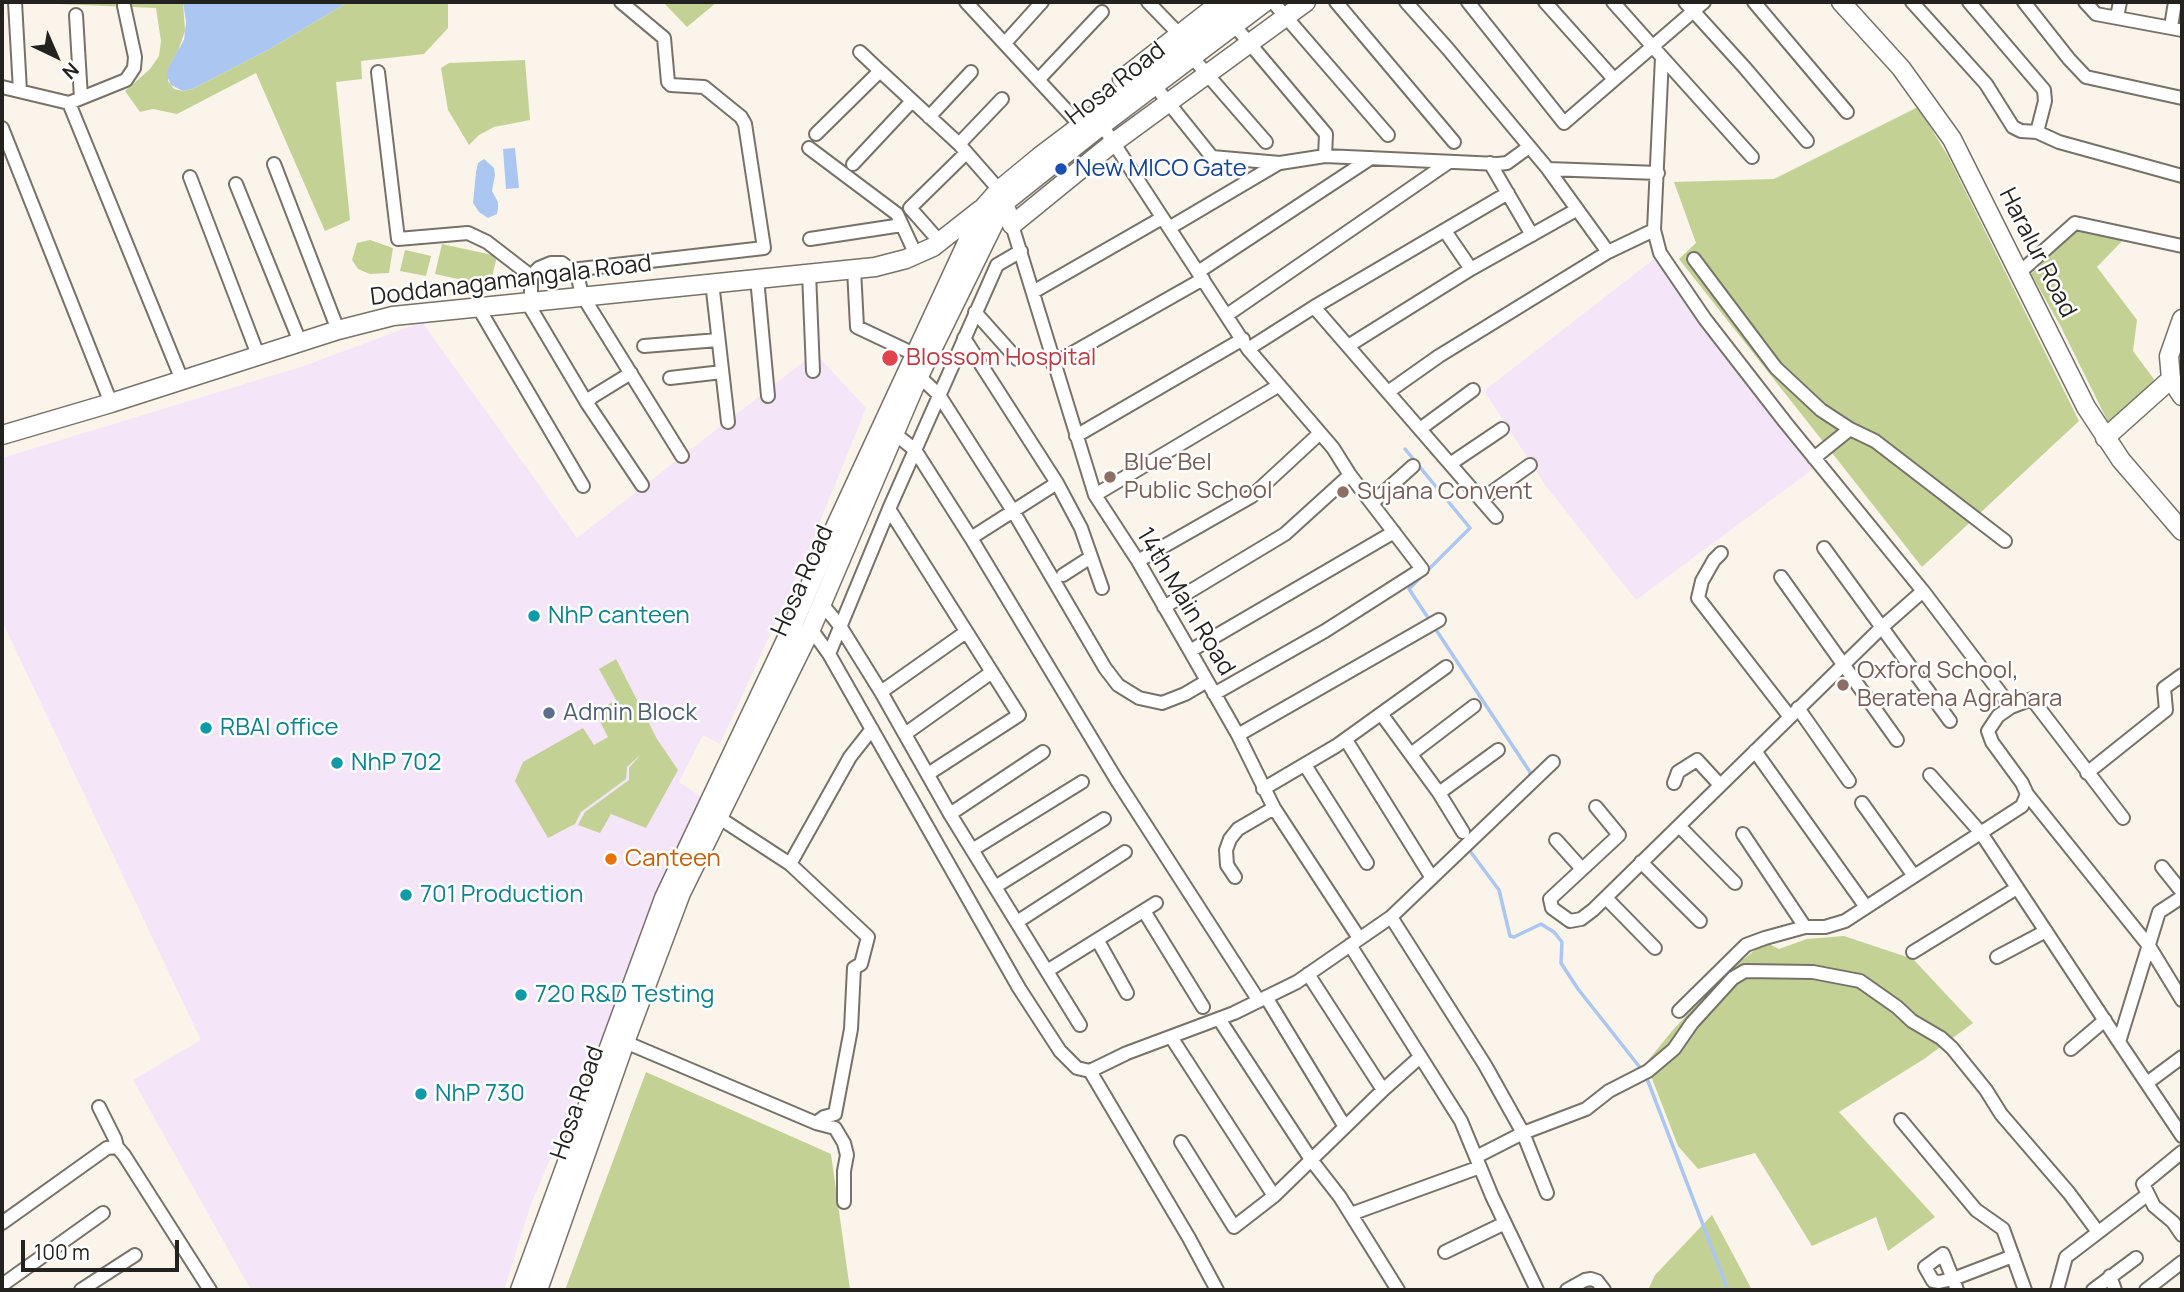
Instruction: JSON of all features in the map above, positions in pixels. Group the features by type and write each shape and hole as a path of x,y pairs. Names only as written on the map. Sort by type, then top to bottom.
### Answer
{"main road":[{"name":"Hosa Road","path":"1077,121 1244,2"},
{"name":"Hosa Road","path":"520,1290 664,898 793,625 894,433 997,218 999,192 1102,125 1265,2"},
{"path":"997,218 1114,143 1306,2"},
{"name":"Haralur Road","path":"1841,2 1901,68 1952,139 2105,438 2182,531"},
{"path":"997,218 999,192 1077,121 1217,3"},
{"name":"Hosa Road","path":"538,1290 625,1042 681,893 822,604 841,536 914,354 997,218"},
{"name":"Doddanagamangala Road","path":"2,435 338,330 393,316 875,267 916,255 997,218"},
{"path":"2182,319 2169,356 2171,379 2182,396"},
{"path":"2105,438 2171,379"}],"street":[{"path":"15,2 20,91"},
{"path":"572,270 764,248 745,124 741,117 704,87 671,85 668,82 664,38 621,2"},
{"path":"1004,43 1042,2"},
{"path":"1148,2 1179,34"},
{"path":"1273,2 1388,135"},
{"path":"1336,2 1454,142"},
{"path":"1406,2 1548,169 1608,252"},
{"path":"1468,2 1564,123 1652,44 1689,6 1703,2"},
{"path":"1545,2 1613,78"},
{"path":"1614,2 1752,157"},
{"path":"1754,2 1847,112"},
{"path":"1912,2 1986,84 2013,127 2182,176"},
{"path":"1969,2 2044,90 2045,101 2037,132"},
{"path":"2024,2 2086,77 2182,98"},
{"path":"2085,2 2096,14 2177,28 2175,2"},
{"path":"2117,17 2120,2"},
{"path":"971,3 1004,43 1077,121"},
{"path":"2,87 75,101 126,80 134,68 135,57 124,6"},
{"path":"1689,6 1807,141"},
{"path":"1039,79 1102,12"},
{"path":"76,15 75,101 181,380"},
{"path":"1234,25 1326,134 1325,156"},
{"path":"860,52 962,149 999,192"},
{"path":"1192,57 1266,142"},
{"path":"1662,57 1654,230 1660,253 1705,319 1923,591 2011,707"},
{"path":"816,134 880,71"},
{"path":"379,72 398,239 468,233 487,242 531,276"},
{"path":"929,117 971,72"},
{"path":"1155,86 1212,157 1279,163 1325,156 1507,163 1529,147"},
{"path":"940,242 911,208 1002,99"},
{"path":"853,164 912,101"},
{"path":"1102,125 1245,344 1320,433 1422,569 1325,631 1214,694"},
{"path":"2,128 111,403"},
{"path":"809,148 897,214 916,255"},
{"path":"1053,364 1200,275 1372,158"},
{"path":"1227,315 1449,162"},
{"path":"1033,292 1279,163"},
{"path":"1490,163 1532,234"},
{"path":"274,164 338,330"},
{"path":"1548,169 1658,173"},
{"path":"190,177 258,355"},
{"path":"236,184 300,342"},
{"path":"1076,436 1314,307 1508,193"},
{"path":"1348,346 1471,269 1576,210"},
{"name":"14th Main Road","path":"997,218 1021,251 1053,364 1095,495 1138,561 1238,735 1263,789 1420,1058 1461,1121 1537,1290"},
{"path":"2019,272 2075,223 2182,246"},
{"path":"810,239 902,225"},
{"path":"1388,392 1439,356 1608,252 1654,230"},
{"path":"1445,231 1471,269"},
{"path":"829,654 888,509 997,265 1021,251"},
{"path":"1694,259 1776,368 1821,410 1875,441 2005,541"},
{"path":"642,485 587,403 529,302 531,276 539,268 551,263 562,263 572,270 581,285 582,295 682,456"},
{"path":"854,269 857,327 914,354"},
{"path":"809,273 813,371"},
{"path":"757,278 768,396"},
{"path":"712,282 728,422"},
{"path":"478,307 583,486"},
{"path":"1314,307 1496,517"},
{"path":"975,312 1017,359"},
{"path":"964,338 1057,483 1081,528 1102,588"},
{"path":"644,346 718,340"},
{"path":"2171,379 2182,362"},
{"path":"670,378 722,372"},
{"path":"587,403 592,397 631,373"},
{"path":"919,376 939,395 1013,511 1105,668 1118,685 1139,698 1162,703 1207,681"},
{"path":"1095,495 1279,386"},
{"path":"1420,429 1473,390"},
{"path":"1450,464 1502,429"},
{"path":"1814,458 1850,429"},
{"path":"894,433 915,450 1116,779 1345,1127"},
{"path":"1138,561 1252,496 1320,433"},
{"path":"1481,500 1530,465"},
{"path":"1372,503 1413,466"},
{"path":"1164,607 1285,534 1350,475"},
{"path":"971,538 1057,483"},
{"path":"888,509 1019,715 928,774"},
{"path":"1190,651 1394,532"},
{"path":"1824,548 1950,721"},
{"path":"1721,553 1702,581 1698,598 1849,781"},
{"path":"1063,575 1091,556"},
{"path":"1782,577 1897,740"},
{"path":"1596,807 1619,835 1550,899 1552,908 1570,921 1581,919 1605,898 1881,628 1923,591"},
{"path":"822,604 840,626 881,692 950,814 1080,1025"},
{"path":"1238,735 1439,620"},
{"path":"811,628 829,654 1019,988 1060,1051 1077,1068 1090,1071 1127,1053 1219,1019 1308,974 1391,917 1553,762"},
{"path":"881,692 967,632"},
{"path":"1263,789 1346,740 1446,667"},
{"path":"905,734 992,672"},
{"path":"2087,772 2165,710 2164,688 2182,675"},
{"path":"2123,818 2032,699 2011,707 1998,716 1988,731 1992,742 2027,794 2148,946 2182,1000"},
{"path":"1411,754 1474,706"},
{"path":"1382,715 1439,793 1463,832"},
{"path":"790,864 850,757 872,730"},
{"path":"1346,740 1432,878"},
{"path":"1439,793 1498,750"},
{"path":"1755,751 1866,907"},
{"path":"950,814 1042,752"},
{"path":"1674,783 1678,772 1697,760 1720,785"},
{"path":"1304,765 1367,863"},
{"path":"1930,775 1981,833 2182,1136"},
{"path":"972,850 1082,782"},
{"path":"1678,1012 1746,945 1765,937 1805,927 1825,927 1845,921 2022,806 2027,794"},
{"path":"1862,803 1914,876"},
{"path":"1236,877 1227,865 1226,850 1230,839 1238,829 1274,808"},
{"path":"719,817 790,864 868,937 862,964 854,968 851,1029 835,1114 816,1123"},
{"path":"995,887 1104,819"},
{"path":"1679,826 1735,883"},
{"path":"1743,834 1805,927"},
{"path":"1556,839 1582,869"},
{"path":"1017,922 1125,852"},
{"path":"1641,862 1700,921"},
{"path":"2119,1042 2159,912 2182,895 2162,867"},
{"path":"1913,952 2017,888"},
{"path":"1605,898 1656,948"},
{"path":"1047,971 1156,902"},
{"path":"1144,911 1203,1007"},
{"path":"1391,917 1485,1065 1523,1133 1547,1193"},
{"path":"1997,957 2046,931"},
{"path":"1098,941 1127,993"},
{"path":"1351,1214 1478,1162 1523,1133 1586,1109 1609,1091 1644,1073 1674,1049 1692,1023 1733,978 1745,971 1813,972 1860,981 1952,1048 1986,1090 2001,1114 2069,1193 2098,1232"},
{"path":"1308,974 1383,1090"},
{"path":"1219,1019 1312,1161 1351,1214 1398,1290"},
{"path":"2071,1049 2105,1020"},
{"path":"1171,1037 1274,1196"},
{"path":"625,1042 816,1123 835,1128 844,1143 847,1155 844,1202"},
{"path":"2147,1083 2182,1057"},
{"path":"1181,1142 1234,1227 1274,1196 1383,1090 1420,1058"},
{"path":"1090,1071 1217,1290"},
{"path":"99,1107 117,1147 210,1290"},
{"path":"1901,1120 1976,1210 1989,1221 1998,1224 2025,1290"},
{"path":"2,1223 107,1148 117,1147"},
{"path":"2182,1152 2143,1184 2154,1206 2182,1235"},
{"path":"2057,1290 2066,1257 2147,1195"},
{"path":"6,1284 103,1213"},
{"path":"1445,1252 1505,1223"},
{"path":"81,1290 135,1255"},
{"path":"1955,1284 2013,1256"},
{"path":"2093,1290 2137,1258"},
{"path":"2146,1290 2182,1262"},
{"path":"2110,1276 2115,1290"},
{"path":"1567,1290 1591,1279 1604,1290"}],"shaded area":[{"path":"1654,259 1813,469 1636,600 1546,486 1484,391"},
{"path":"422,322 577,538 815,353 866,408 806,556 720,744 703,735 679,782 703,798 531,1204 504,1290 251,1290 133,1080 201,1040 2,621 2,458 304,366"}],"green space":[{"path":"8,2 183,2 185,31 169,66 168,81 174,89 183,91 192,89 268,50 348,2 448,2 448,28 424,54 361,61 362,79 336,82 350,220 325,231 256,73 177,114 153,109 140,112 125,91 150,69 159,56 161,41 156,8"},
{"path":"663,2 717,2 687,27"},
{"path":"525,60 530,120 494,127 479,135 469,145 448,110 441,68 449,63"},
{"path":"1918,107 1948,156 2079,421 1922,567 1679,259 1696,243 1674,182 1774,179"},
{"path":"2076,231 2124,239 2097,267 2137,320 2133,351 2156,382 2110,426 2060,325 2031,274"},
{"path":"370,240 393,248 389,273 370,274 358,269 352,260 357,243"},
{"path":"442,244 497,256 490,286 435,274"},
{"path":"405,250 431,256 426,276 400,271"},
{"path":"616,659 657,739 678,770 646,828 611,814 600,833 578,825 585,812 629,780 629,768 641,754 627,767 626,779 581,812 575,824 548,838 515,781 523,762 583,728 594,745 608,737 595,712 616,700 599,669"},
{"path":"1844,936 1913,959 1973,1023 1924,1059 1839,1112 1935,1217 1888,1251 1876,1217 1812,1246 1755,1153 1698,1169 1678,1146 1646,1063 1725,974 1765,942 1779,949 1807,939"},
{"path":"646,1072 831,1154 850,1290 565,1290"},
{"path":"1712,1215 1752,1290 1648,1290 1655,1275"}],"water":[{"path":"183,2 348,2 268,50 192,89 183,91 171,85 167,76 169,66 184,40 186,22"},
{"path":"515,148 519,188 506,189 503,149"},
{"path":"484,159 494,168 492,191 498,202 497,214 488,218 479,212 473,203 478,163"}],"waterway":[{"path":"1405,449 1470,528 1409,589 1530,772 1530,779"},
{"path":"1467,847 1499,890 1510,936 1514,937 1541,924 1554,932 1562,942 1561,963 1578,989 1642,1070"},
{"path":"1646,1076 1728,1290"}],"place":[{"name":"New MICO Gate","path":"1061,169"},
{"name":"Blossom Hospital","path":"890,358"},
{"name":"Blue Bel Public School","path":"1110,477"},
{"name":"Sujana Convent","path":"1343,492"},
{"name":"NhP canteen","path":"534,616"},
{"name":"Oxford School, Beratena Agrahara","path":"1843,685"},
{"name":"Admin Block","path":"549,713"},
{"name":"RBAI office","path":"206,728"},
{"name":"NhP 702","path":"337,763"},
{"name":"Canteen","path":"611,859"},
{"name":"701 Production","path":"406,895"},
{"name":"720 R&D Testing","path":"521,995"},
{"name":"NhP 730","path":"421,1094"}]}
